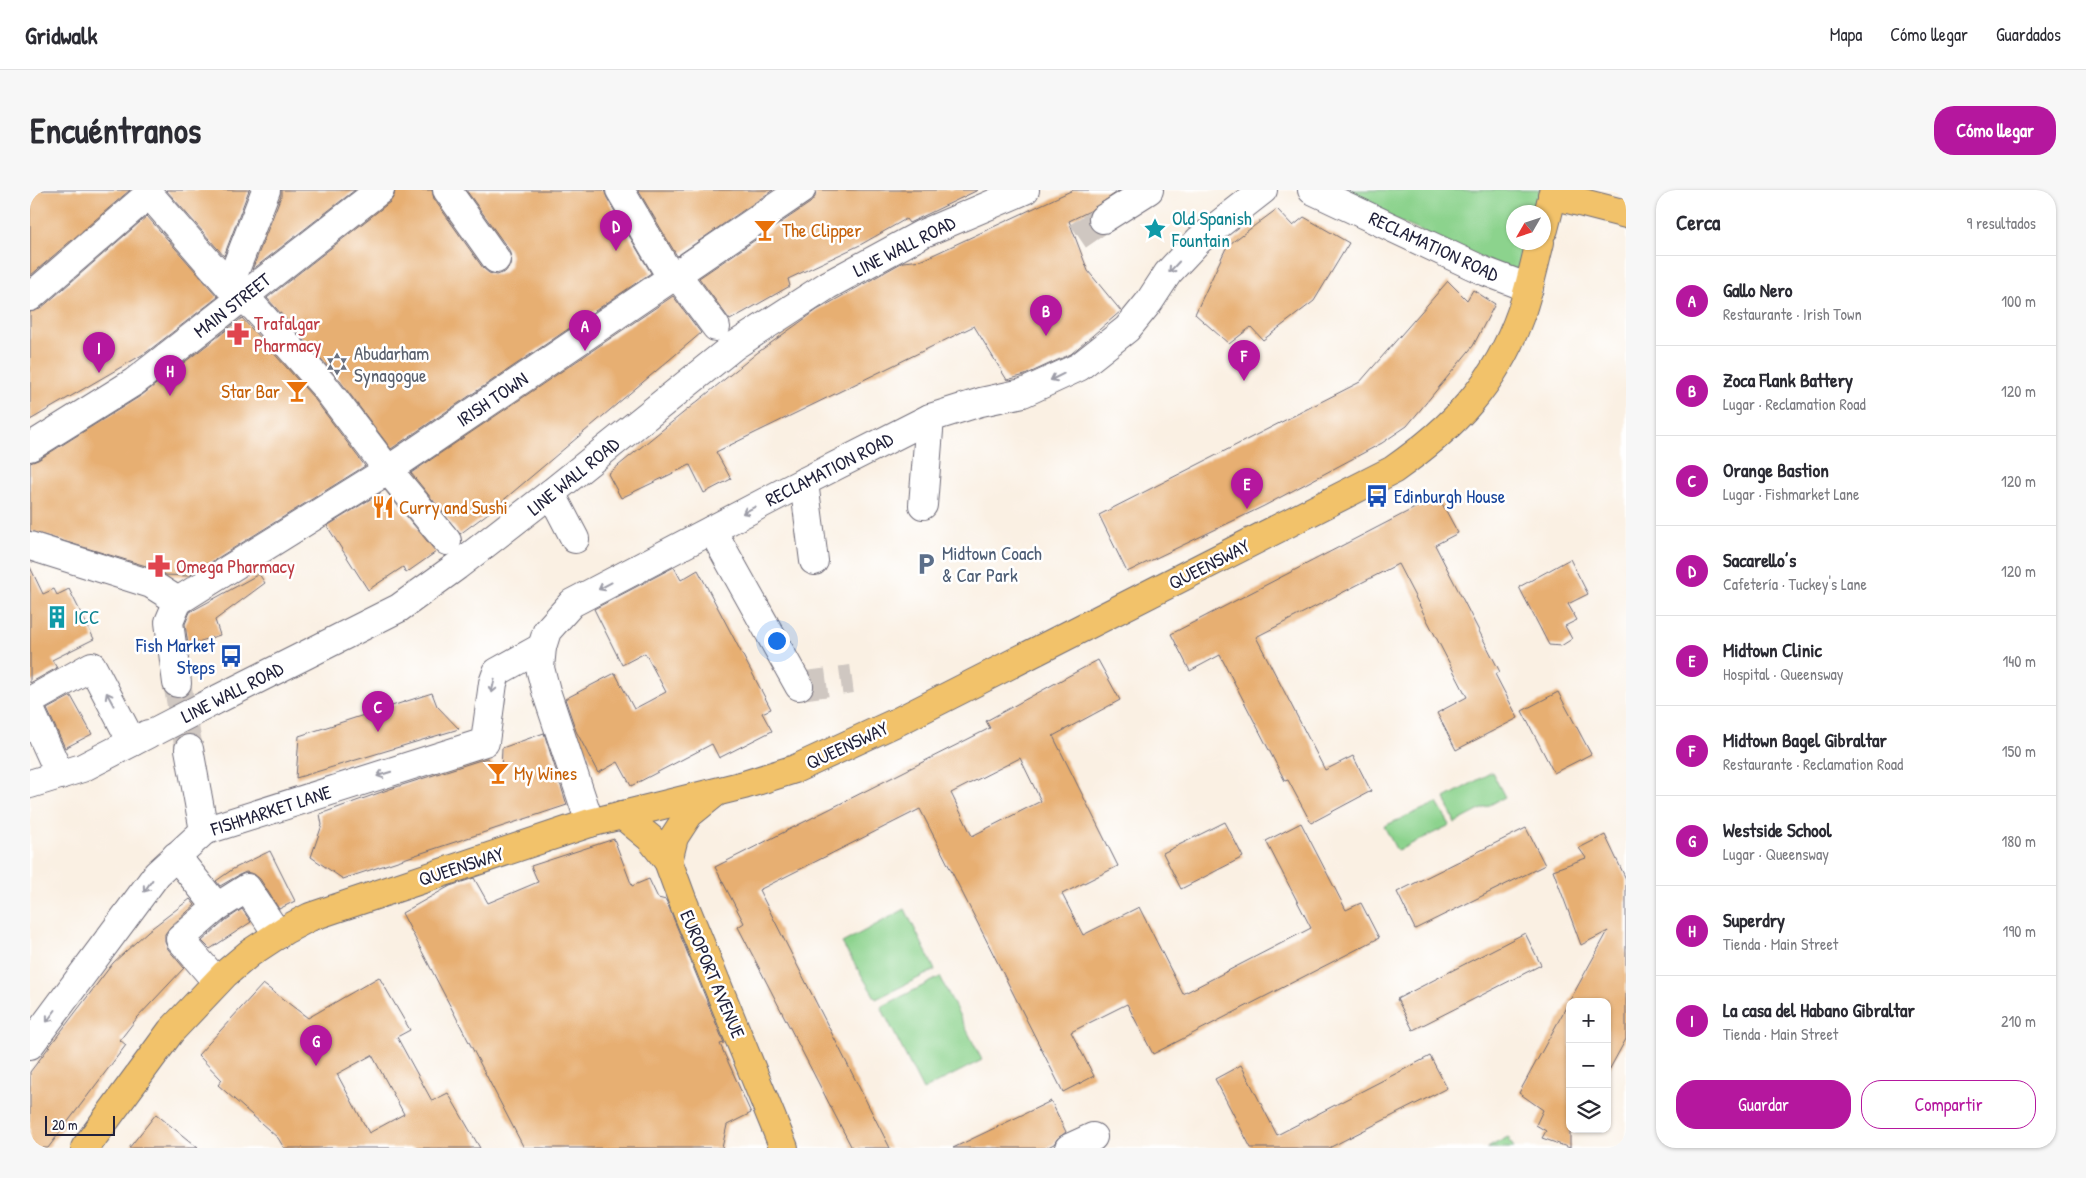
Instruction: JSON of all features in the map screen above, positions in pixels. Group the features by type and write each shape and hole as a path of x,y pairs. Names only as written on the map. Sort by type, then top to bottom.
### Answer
{"main road":[{"path":"1550,205 1553,192 1626,214"},
{"name":"QUEENSWAY","path":"85,1148 171,1031 217,982 250,953 320,912 590,823 744,785 795,768 874,733 1393,470 1430,444 1468,407 1487,384 1511,338 1528,288 1538,250"},
{"path":"668,861 674,837 689,814 717,791"},
{"name":"EUROPORT AVENUE","path":"622,815 650,838 668,861 784,1148"}],"street":[{"path":"235,292 266,190"},
{"name":"MAIN STREET","path":"30,447 134,382 235,292 380,190"},
{"path":"447,190 496,259"},
{"path":"620,190 671,277 684,283 716,327"},
{"name":"IRISH TOWN","path":"178,600 388,470 801,190"},
{"path":"1103,219 1149,190"},
{"name":"RECLAMATION ROAD","path":"590,823 540,668 542,647 548,631 572,603 930,418 981,402 1023,393 1079,366 1127,329 1149,302 1168,273 1199,240 1263,190"},
{"name":"RECLAMATION ROAD","path":"1312,190 1484,270 1528,288"},
{"name":"LINE WALL ROAD","path":"30,784 82,768 399,608 457,566 551,493 734,346 828,284 922,234 1009,193"},
{"path":"30,297 149,194 235,292 255,308 325,387 388,470 447,541"},
{"path":"923,505 930,418"},
{"path":"804,482 814,561"},
{"path":"551,493 575,539"},
{"path":"719,526 804,682"},
{"path":"30,546 151,584 178,600 169,622 177,683"},
{"name":"FISHMARKET LANE","path":"30,1045 157,874 204,831 485,742 493,683 497,672 542,647"},
{"path":"30,701 92,666 144,736"},
{"path":"30,709 60,775"},
{"path":"189,749 204,831"},
{"path":"176,856 217,907"},
{"path":"217,982 180,939 217,907 247,888 278,935"}],"green space":[{"path":"1328,190 1550,190 1545,205 1506,205 1506,250 1532,250 1524,277"},
{"path":"1492,772 1505,797 1455,823 1445,798"},
{"path":"1437,803 1450,825 1397,851 1384,826"},
{"path":"905,909 935,970 876,999 842,943"},
{"path":"940,977 982,1060 923,1090 881,1007"},
{"path":"1508,1137 1514,1148 1487,1148"}],"building":[{"path":"30,190 130,190 30,276"},
{"path":"166,190 249,190 224,256"},
{"path":"281,190 355,190 252,270 281,196"},
{"path":"395,190 432,190 434,199 483,268 489,273 497,275 505,272 510,266 511,257 509,250 466,190 604,190 651,273 391,449 337,377 267,298 390,202"},
{"path":"638,190 773,190 677,256"},
{"path":"816,190 978,190 909,223 906,219 860,245 788,279 790,286 730,320 699,278 810,203 815,197"},
{"path":"1073,190 1120,190 1090,211 1069,221 1088,271 1121,311 1071,354 1025,375 1007,380 974,326 716,452 731,479 704,493 690,465 621,498 608,474 757,353 817,310 903,262 922,260"},
{"path":"1277,209 1293,226 1304,217 1349,243 1314,301 1263,340 1251,327 1229,344 1195,314 1227,246"},
{"path":"147,216 218,297 147,352 30,420 30,312 40,309"},
{"path":"1448,281 1467,300 1473,290 1495,304 1473,346 1407,426 1382,443 1264,506 1127,572 1099,515 1360,382"},
{"path":"673,296 701,333 487,514 460,534 411,473"},
{"path":"242,318 313,397 365,466 189,576 166,575 156,569 30,531 30,463 38,460 142,395"},
{"path":"385,490 436,552 406,573 403,567 368,590 327,526"},
{"path":"1438,496 1458,533 1435,545 1500,672 1495,674 1518,718 1456,750 1437,713 1467,697 1398,564 1256,637 1325,770 1353,756 1371,791 1311,823 1288,780 1285,781 1220,655 1190,671 1171,634"},
{"path":"1570,559 1588,594 1568,604 1577,620 1565,626 1572,639 1561,646 1549,645 1519,587"},
{"name":"ICC","path":"30,567 43,594 54,589 57,595 69,589 94,639 52,660 57,668 30,683"},
{"path":"674,567 681,580 698,570 771,709 762,713 772,731 719,758 712,744 631,786 618,762 598,773 576,731 565,699 615,673 634,709 666,692 645,653 622,665 594,609"},
{"path":"259,574 265,583 215,620 220,635 188,645 185,624 190,612"},
{"path":"1098,660 1120,700 1053,736 1118,866 1062,894 1083,935 1139,907 1183,994 1311,928 1266,841 1301,823 1346,910 1361,903 1379,938 1153,1054 1127,1004 1071,1032 1094,1076 1063,1092 920,809 759,890 890,1148 852,1148 738,927 744,923 715,867 990,728 986,721","holes":["1020,758 1041,801 972,836 951,793"]},
{"path":"1558,692 1591,754 1554,773 1522,711"},
{"path":"432,693 437,706 459,729 296,778 299,736"},
{"path":"71,696 92,734 65,748 47,709"},
{"path":"544,733 567,805 343,879 311,857 322,825 320,814 487,758 501,773 502,748"},
{"path":"1225,822 1243,857 1181,889 1163,853"},
{"path":"1526,828 1545,865 1415,929 1397,892"},
{"path":"1605,835 1626,879 1626,1039 1611,1067 1611,998 1571,998 1608,931 1581,945 1553,870 1586,858 1579,848"},
{"path":"614,839 632,886 649,879 658,898 666,900 724,1043 720,1044 751,1113 727,1125 722,1148 524,1148 402,913 450,886 474,878 488,903 538,882 531,866"},
{"path":"270,851 295,901 279,909 260,879 254,874 246,872 220,886 216,881 233,869"},
{"path":"190,899 195,905 170,927 165,934 165,942 168,949 184,968 137,1018 120,1040 126,1045 48,1148 30,1148 30,1072 113,963 148,931"},
{"path":"242,909 251,922 210,949 202,941 226,920"},
{"path":"1525,933 1541,965 1413,1030 1397,999"},
{"path":"379,977 410,1030 397,1037 432,1101 448,1093 480,1148 284,1148 278,1138 218,1085 222,1080 198,1055 263,984 308,1018","holes":["372,1055 404,1114 369,1133 337,1074"]},
{"path":"1566,1007 1566,1133 1570,1133 1570,1148 1542,1138 1546,1131 1536,1125 1543,1110 1519,1093"},
{"path":"1430,1056 1447,1088 1329,1148 1251,1148 1215,1079 1241,1065 1277,1135"},
{"path":"1051,1101 1066,1132 1054,1144 1046,1148 953,1148"},
{"path":"156,1114 198,1148 129,1148"}],"tunnel":[{"path":"1078,236 1103,219"},
{"path":"799,686 852,679"},
{"path":"177,683 189,749"}],"place":[{"name":"Old Spanish Fountain","path":"1155,229"},
{"name":"The Clipper","path":"765,230"},
{"name":"Sacarello’s","path":"616,251"},
{"name":"Trafalgar Pharmacy","path":"238,334"},
{"name":"Zoca Flank Battery","path":"1046,336"},
{"name":"Gallo Nero","path":"585,351"},
{"name":"Abudarham Synagogue","path":"337,364"},
{"name":"La casa del Habano Gibraltar","path":"99,373"},
{"name":"Midtown Bagel Gibraltar","path":"1244,381"},
{"name":"Star Bar","path":"297,391"},
{"name":"Superdry","path":"170,396"},
{"name":"Edinburgh House","path":"1377,496"},
{"name":"Curry and Sushi","path":"383,507"},
{"name":"Midtown Clinic","path":"1247,509"},
{"name":"Midtown Coach & Car Park","path":"926,564"},
{"name":"Omega Pharmacy","path":"159,566"},
{"name":"ICC","path":"57,617"},
{"name":"Fish Market Steps","path":"231,656"},
{"name":"Orange Bastion","path":"378,732"},
{"name":"My Wines","path":"498,773"},
{"name":"Westside School","path":"316,1066"}]}
